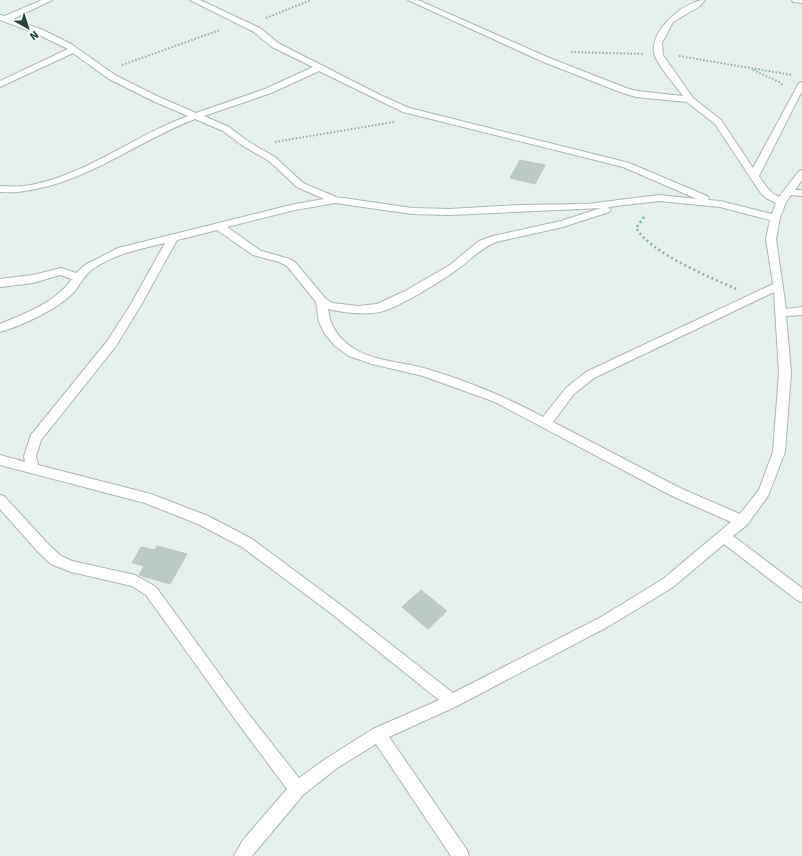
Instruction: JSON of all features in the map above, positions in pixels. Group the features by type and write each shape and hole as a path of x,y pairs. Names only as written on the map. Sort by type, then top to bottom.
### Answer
{"street":[{"path":"3,18 48,0"},
{"path":"194,0 257,30 275,45 406,110 626,165 720,204 775,218"},
{"path":"412,0 544,59 623,90 636,94 690,100"},
{"path":"701,0 670,21 658,43 659,55 690,100 718,122 766,193 784,197 802,193"},
{"path":"796,0 802,1"},
{"path":"3,18 40,32 74,50 104,72 146,94 226,129 249,146 272,160 300,185 335,200 412,211 449,212 518,208 587,207 659,198 720,204"},
{"path":"0,84 74,50"},
{"path":"0,189 33,189 48,185 94,165 181,122 267,92 320,67"},
{"path":"754,176 758,164 781,125 794,96 802,85"},
{"path":"242,856 297,789 332,763 378,734 452,700 612,618 668,583 742,520 764,492 779,452 785,373 781,313 771,240 775,218 784,197 802,173"},
{"path":"0,328 41,311 69,292 78,278 88,267 122,250 295,207 335,200"},
{"path":"219,226 257,253 283,260 291,264 321,301 329,306 358,310 379,308 409,294 448,271 483,243 508,235 600,213 620,203"},
{"path":"33,470 30,456 35,438 112,343 136,305 172,238"},
{"path":"0,283 33,279 61,271 78,278"},
{"path":"545,423 570,391 590,375 778,286"},
{"path":"321,301 324,322 329,331 339,343 353,353 372,360 425,372 499,399 676,492 742,520"},
{"path":"781,313 802,311"},
{"path":"0,460 33,470 147,498 203,520 247,543 333,607 452,700"},
{"path":"0,500 44,549 56,560 71,566 135,581 151,591 242,717 297,789"},
{"path":"724,536 802,596"},
{"path":"378,734 461,856"}],"path":[{"path":"104,72 202,35 272,16 311,0"},
{"path":"568,52 687,57 797,76"},
{"path":"749,68 779,82 794,96"},
{"path":"249,146 407,120 426,115"},
{"path":"659,198 639,222 636,228 637,232 643,239 678,260 754,297"}],"building":[{"path":"520,160 545,165 535,184 510,178"},
{"path":"157,546 187,554 170,584 139,575 144,566 132,563 141,547 155,550"},
{"path":"421,590 447,611 428,629 402,607"}]}
